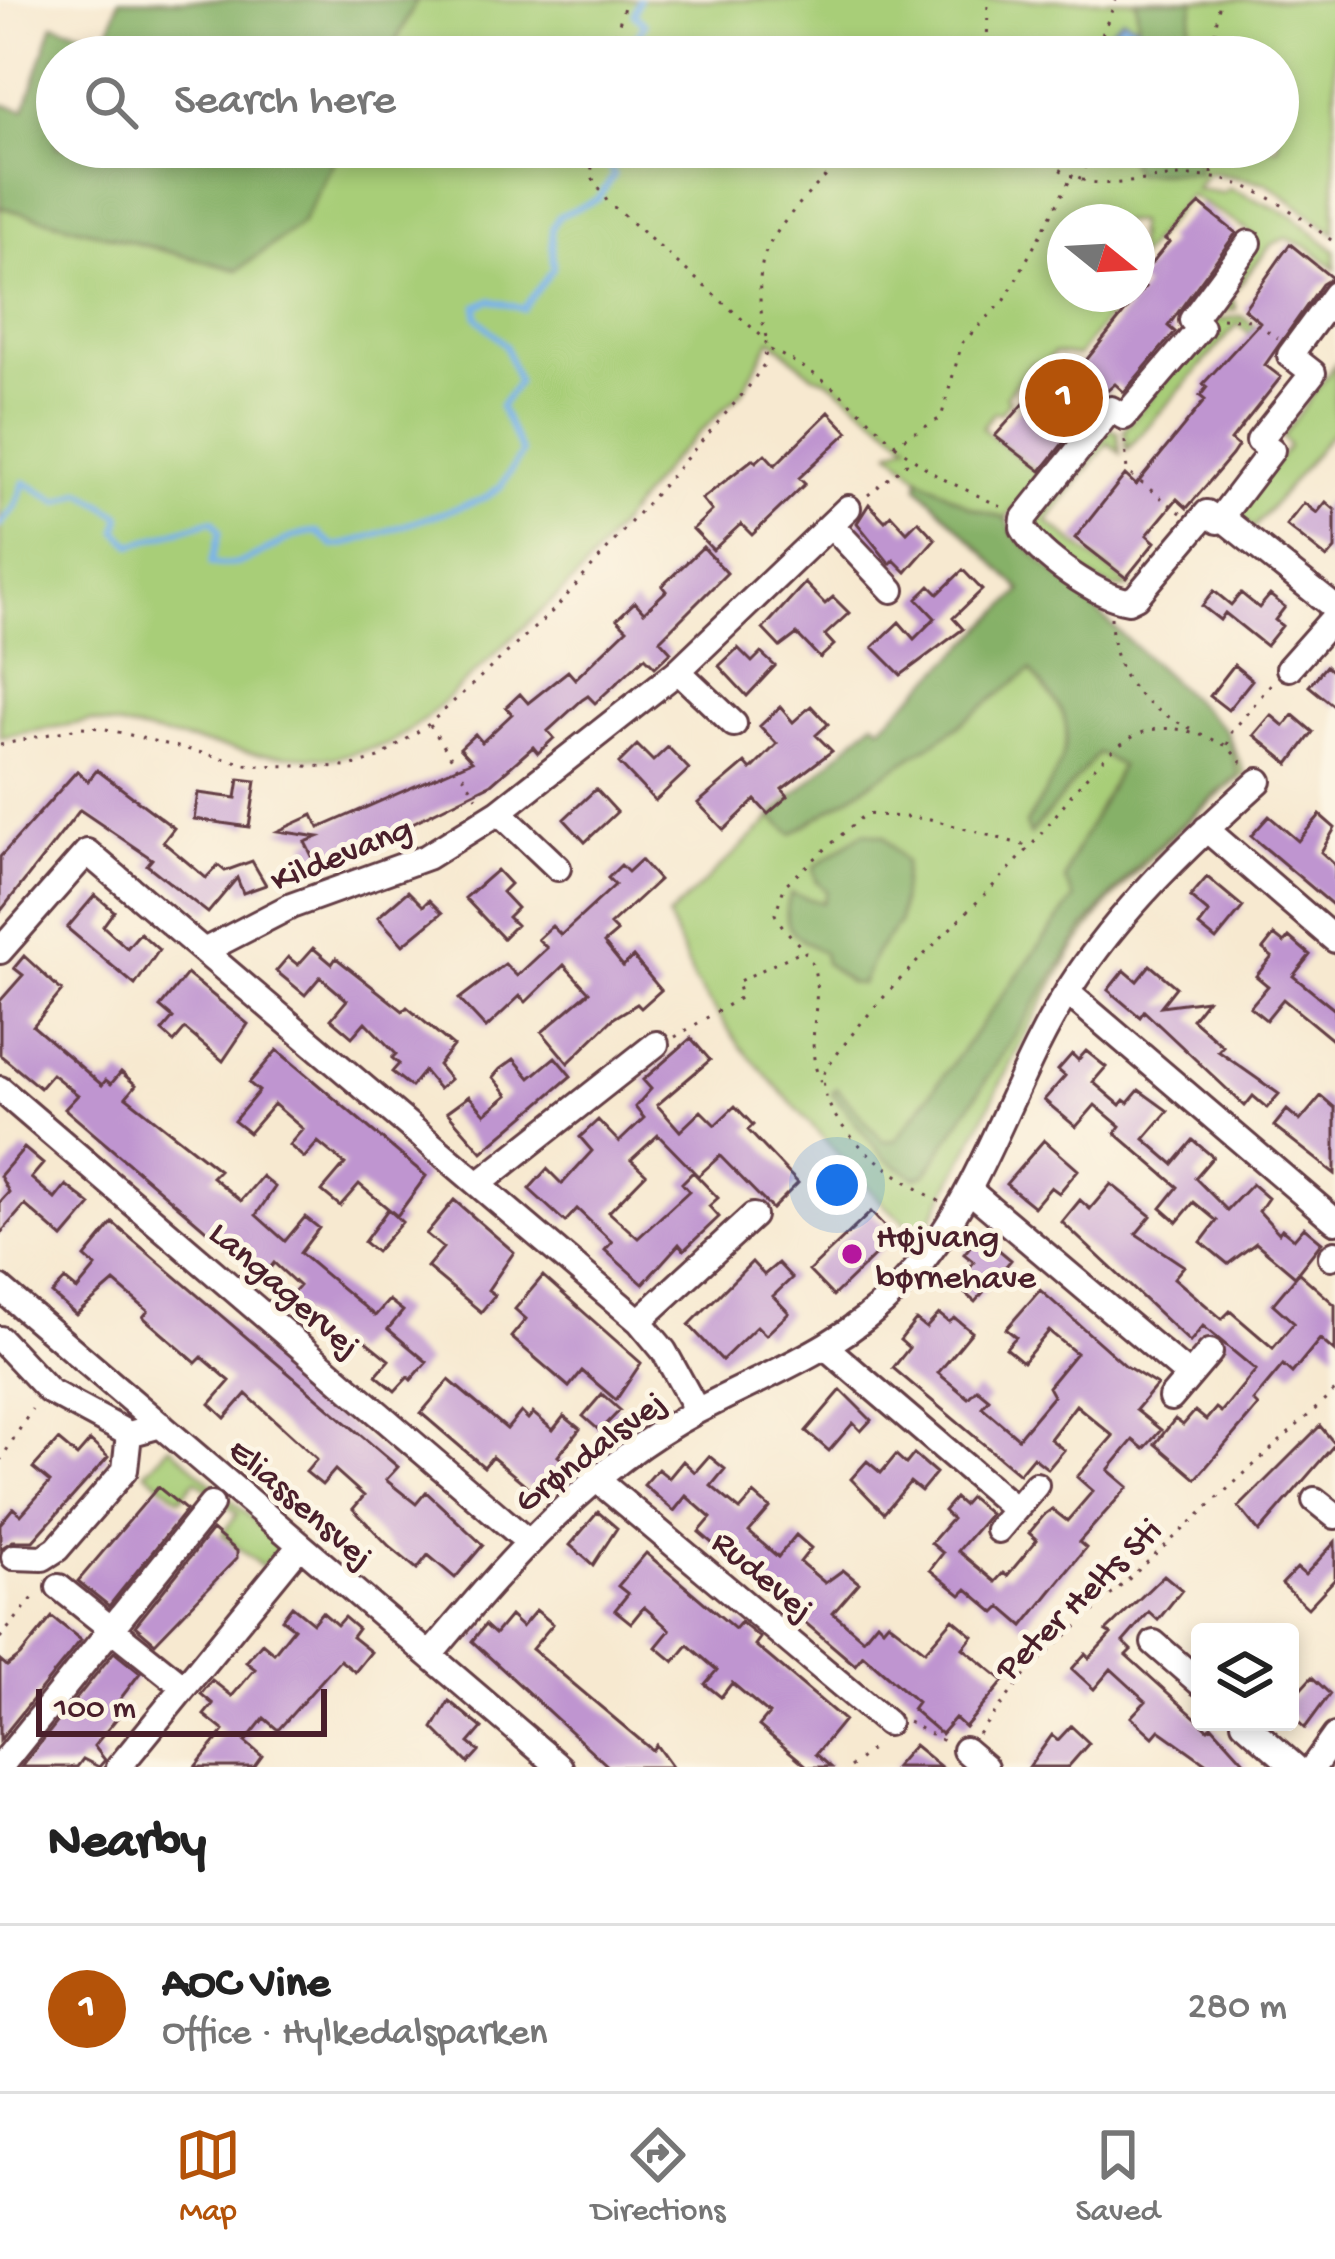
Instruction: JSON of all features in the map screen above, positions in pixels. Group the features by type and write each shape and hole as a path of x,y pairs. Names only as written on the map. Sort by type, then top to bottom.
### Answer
{"street":[{"path":"1249,243 1192,320 1201,327 1124,417 1111,410 1024,518 1023,528 1035,544 1113,598 1136,597 1207,512 1218,521 1272,450 1259,441 1313,374 1290,355 1335,294"},
{"path":"839,517 892,590"},
{"name":"Kildevang","path":"204,951 291,906 427,857 500,812 678,671 839,517"},
{"path":"1221,517 1334,606 1289,668"},
{"path":"678,671 734,724"},
{"name":"Grøndalsvej","path":"430,1655 526,1540 596,1479 697,1412 828,1349 901,1287 963,1200 1067,992 1117,922 1259,781"},
{"path":"500,812 558,868"},
{"path":"1206,829 1335,940"},
{"path":"0,951 87,852 639,1322 664,1351 697,1412"},
{"path":"1067,992 1335,1221"},
{"path":"480,1183 656,1044"},
{"name":"Langagervej","path":"0,1089 526,1540"},
{"path":"963,1200 1189,1376"},
{"path":"639,1322 753,1216"},
{"name":"Eliassensvej","path":"0,1288 298,1548 560,1767"},
{"path":"0,1339 49,1391 129,1434 161,1425"},
{"path":"828,1349 1016,1510"},
{"path":"1171,1398 1210,1352"},
{"path":"14,1557 43,1558 57,1549 125,1470 129,1434"},
{"name":"Rudevej","path":"596,1479 886,1723"},
{"path":"998,1530 1036,1485"},
{"path":"0,1767 212,1505"},
{"path":"119,1767 298,1548"},
{"path":"59,1588 184,1687"},
{"path":"1154,1643 1191,1675"},
{"path":"1254,1731 1295,1767"},
{"path":"1313,1767 1335,1736"},
{"path":"965,1750 985,1767"}],"path":[{"path":"615,36 626,0"},
{"path":"987,36 988,0"},
{"path":"1101,36 1116,0"},
{"path":"1214,36 1220,0"},
{"path":"593,168 593,184 607,201 766,340"},
{"path":"0,745 82,727 250,765 349,767 380,758 429,724 590,573 666,476 747,389 768,350 759,292 766,250 822,180 838,168"},
{"path":"1058,168 1078,181 1118,186 1210,177 1273,199 1335,243"},
{"path":"1078,181 1084,168"},
{"path":"1210,177 1214,168"},
{"path":"894,444 941,418 962,343 1005,300 1071,178"},
{"path":"1198,312 1251,320 1294,349"},
{"path":"768,350 799,362 855,404 913,458 973,496 1024,518"},
{"path":"1124,417 1127,472 1196,526"},
{"path":"839,517 913,458"},
{"path":"1113,598 1112,654 1119,672 1151,706 1227,746 1259,781"},
{"path":"1227,746 1231,733 1289,668"},
{"path":"429,724 479,800 500,812"},
{"path":"822,1084 824,1073 864,1018 1030,847 1110,753 1138,734 1160,728 1195,730"},
{"path":"963,1200 881,1168 844,1123 822,1084 812,1046 815,974 781,926 775,914 777,900 816,854 866,814 930,818 1030,847"},
{"path":"656,1044 741,997 737,982 802,950"},
{"name":"Peter Helts Sti","path":"965,1750 1030,1669 1335,1390"},
{"path":"0,1461 38,1398 49,1391"},
{"path":"850,1767 878,1743 886,1723 908,1722 965,1750"}],"green space":[{"path":"119,0 417,0 399,36 108,36"},
{"path":"417,0 1335,0 1335,234 1267,183 1208,172 1195,189 1223,193 1229,188 1292,215 1335,251 1335,269 1310,248 1286,238 1271,245 1231,295 1236,309 1212,314 1205,308 1254,237 1246,229 1189,195 1155,238 1155,204 1047,204 1047,312 1112,312 1078,356 1054,353 1044,364 1032,363 1006,396 1010,400 1001,413 994,412 982,428 1039,474 1006,518 1014,535 1226,731 1245,774 1145,863 1081,939 1026,1033 922,1236 885,1206 741,1047 695,982 668,917 874,721 881,727 1022,591 918,486 919,477 891,451 909,443 828,380 812,375 771,339 742,392 671,460 580,575 425,719 389,744 332,758 257,754 91,721 0,737 0,207 238,270 302,223 330,168 1299,168 1299,36 399,36"},
{"path":"1136,0 1194,0 1188,36 1139,36"},
{"path":"53,24 99,36 49,36"},
{"path":"36,76 36,168 330,168 302,223 238,270 0,207 0,104 25,110"},
{"path":"1132,168 1198,168 1199,172 1134,173"},
{"path":"1241,316 1278,343 1271,351 1238,324 1127,450 1124,430 1213,321"},
{"path":"1335,364 1335,429 1254,528 1237,513 1289,446 1282,437"},
{"path":"1110,429 1118,432 1120,453 1108,443 1047,521 1130,587 1095,579 1039,533 1034,521"},
{"path":"919,477 970,507 1006,519 1014,535 1226,731 1238,774 1143,859 1083,929 926,1174 916,1178 883,1157 832,1093 837,1088 883,1141 896,1140 1074,899 1065,880 1070,862 1121,766 1098,753 1030,835 1026,824 1056,773 1066,731 1058,705 1031,670 947,734 792,834 771,817 874,721 881,727 1022,591 918,486"},
{"path":"864,832 884,836 905,862 899,923 876,952 862,984 850,983 825,963 823,953 791,930 786,915 791,893 823,903 827,891 816,880 814,867"},
{"path":"170,1446 281,1545 262,1567 222,1534 237,1514 196,1480 180,1499 145,1472"}],"water":[{"path":"1123,18 1139,27 1140,36 1108,36"}],"building":[{"path":"1200,204 1236,233 1168,326 1175,332 1124,392 1115,384 1098,399 1041,471 995,436 1062,361 1076,373 1125,312 1155,312 1155,259 1169,242 1165,239"},
{"path":"1290,244 1332,278 1322,284 1265,365 1281,377 1231,440 1238,446 1232,455 1187,508 1177,499 1147,535 1155,542 1126,578 1075,538 1125,475 1136,485 1205,400 1200,396 1207,387 1203,384 1260,322 1244,309"},
{"path":"829,412 848,432 799,478 805,484 752,535 741,524 713,550 693,529 712,511 702,499 753,459 756,462 765,454 775,465"},
{"path":"1326,502 1335,510 1335,549 1327,558 1286,525 1304,503 1317,513"},
{"path":"869,504 885,521 891,515 907,532 918,521 935,539 906,572 894,560 890,564 857,523"},
{"path":"703,547 727,573 660,640 671,652 655,667 645,657 595,703 588,696 582,700 548,731 554,738 538,753 533,747 491,784 352,853 350,848 316,864 305,842 318,837 278,831 313,815 319,828 472,761 460,748 475,734 482,742 512,714 506,707 520,694 528,703 568,671 575,679 627,629 617,619 635,602 644,612 666,591 662,586"},
{"path":"963,570 982,590 953,618 963,629 901,675 873,647 899,622 914,639 935,618 917,599 930,586 938,594"},
{"path":"805,583 825,604 833,597 849,613 825,635 834,645 820,658 797,634 780,647 763,629"},
{"path":"1214,591 1231,605 1241,593 1259,608 1270,595 1285,607 1275,620 1282,626 1266,646 1225,613 1220,620 1202,606"},
{"path":"738,648 752,662 761,653 775,666 747,696 719,666"},
{"path":"1234,665 1252,680 1228,710 1210,696"},
{"path":"1326,666 1335,674 1335,707 1309,686"},
{"path":"811,706 828,724 816,735 832,751 782,789 788,796 768,814 755,800 724,830 698,803 745,763 751,770 777,744 760,726 780,707 793,722"},
{"path":"1271,715 1284,726 1293,715 1313,732 1289,764 1254,735"},
{"path":"637,745 653,761 668,747 689,769 655,801 619,763"},
{"path":"97,770 174,828 163,842 206,878 218,865 225,871 252,861 266,885 243,893 237,878 208,913 147,865 152,859 80,810 0,912 0,857 77,771 88,781"},
{"path":"239,779 256,781 249,827 194,819 198,793 236,798"},
{"path":"596,789 617,812 585,842 564,819"},
{"path":"1320,815 1335,828 1321,852 1335,865 1335,907 1251,836 1269,816 1298,841"},
{"path":"641,860 659,880 610,925 617,932 604,943 623,966 633,957 661,990 641,1008 637,1004 614,1018 568,1063 542,1032 589,992 564,965 526,1002 520,996 486,1028 459,999 505,964 517,976 547,948 538,939 552,926 561,935 615,885 608,878 621,865 628,872"},
{"path":"497,870 510,884 502,892 517,908 508,917 516,925 503,938 465,898"},
{"path":"1207,877 1243,907 1216,940 1199,926 1209,913 1190,897"},
{"path":"408,891 423,906 429,900 442,913 403,945 378,917"},
{"path":"95,895 114,911 103,926 127,948 140,933 159,950 135,985 67,928"},
{"path":"1274,935 1284,943 1289,937 1310,955 1293,976 1335,1010 1335,1042 1283,999 1266,1020 1250,1007 1268,986 1256,976 1272,957 1263,949"},
{"path":"313,948 332,964 336,958 403,1011 407,1007 453,1046 438,1065 450,1079 439,1089 424,1071 411,1087 392,1072 399,1064 392,1058 396,1054 365,1022 352,1037 331,1019 347,1000 320,977 305,995 276,971 288,957 298,965"},
{"path":"24,956 62,991 33,1026 102,1085 106,1080 111,1084 121,1072 136,1085 126,1097 219,1170 212,1177 241,1201 262,1176 275,1187 256,1215 285,1241 305,1217 319,1228 300,1253 375,1316 389,1300 403,1311 388,1329 427,1362 411,1380 408,1377 395,1391 376,1375 389,1360 363,1339 351,1353 288,1299 299,1286 274,1263 262,1278 65,1109 78,1095 52,1074 40,1088 0,1055 0,1001 23,975 14,968"},
{"path":"1150,965 1176,987 1161,1006 1207,1000 1192,1019 1223,1046 1218,1051 1279,1094 1267,1108 1253,1096 1245,1106 1144,1011 1140,1017 1108,990 1124,970 1137,981"},
{"path":"187,974 248,1024 223,1061 185,1029 174,1042 162,1031 173,1018 160,1007"},
{"path":"691,1038 710,1060 657,1105 680,1131 701,1111 715,1125 735,1106 753,1125 748,1130 798,1183 772,1209 720,1156 698,1176 658,1135 631,1160 646,1174 609,1212 638,1238 689,1191 682,1183 693,1172 718,1198 709,1206 719,1217 684,1250 679,1244 643,1284 605,1250 612,1242 577,1209 565,1222 529,1189 547,1169 562,1184 592,1151 580,1137 598,1120 619,1142 644,1118 635,1107 651,1089 643,1080"},
{"path":"277,1050 426,1176 397,1216 359,1184 340,1206 322,1191 345,1164 318,1142 304,1158 289,1145 303,1129 274,1104 249,1133 234,1121 259,1091 249,1083"},
{"path":"1086,1051 1106,1067 1093,1082 1120,1105 1139,1090 1168,1111 1144,1139 1173,1164 1193,1140 1213,1157 1195,1178 1227,1210 1252,1184 1268,1198 1259,1211 1279,1233 1282,1229 1294,1239 1304,1227 1322,1242 1295,1276 1256,1243 1228,1264 1201,1242 1217,1221 1194,1202 1177,1222 1161,1208 1178,1187 1115,1133 1120,1126 1095,1105 1076,1127 1044,1100 1065,1076 1058,1070 1072,1054 1078,1060"},
{"path":"555,1057 571,1076 482,1152 447,1112 469,1096 485,1114 508,1095 493,1077 500,1069 514,1059 530,1078"},
{"path":"1321,1096 1335,1108 1335,1174 1274,1126 1287,1110 1300,1121"},
{"path":"1044,1140 1078,1170 1059,1193 1051,1187 1034,1207 1006,1184"},
{"path":"24,1148 43,1164 31,1178 55,1199 66,1185 91,1205 63,1238 25,1205 0,1234 0,1202 9,1192 0,1176"},
{"path":"1111,1184 1151,1216 1136,1234 1184,1266 1174,1278 1222,1319 1230,1311 1273,1348 1294,1323 1273,1304 1299,1273 1335,1305 1335,1352 1320,1339 1292,1373 1283,1365 1253,1401 1258,1406 1196,1479 1155,1444 1175,1419 1183,1425 1195,1411 1206,1420 1216,1408 1221,1412 1256,1370 1203,1326 1190,1342 1062,1222 1080,1200 1090,1209"},
{"path":"454,1200 514,1252 488,1290 495,1295 481,1312 427,1267 443,1248 426,1234"},
{"path":"388,1209 402,1222 376,1252 364,1242"},
{"name":"Højvang børnehave","path":"871,1212 894,1237 833,1296 809,1271"},
{"path":"113,1223 398,1467 386,1480 416,1504 426,1492 483,1545 455,1578 428,1555 417,1569 390,1547 353,1509 364,1496 335,1470 322,1485 306,1472 317,1459 246,1394 225,1418 210,1404 230,1381 202,1357 196,1363 143,1317 148,1311 114,1282 76,1315 52,1294 65,1280 77,1290 96,1267 85,1257"},
{"path":"980,1234 1011,1260 975,1302 955,1285 974,1262 964,1254"},
{"path":"752,1262 764,1275 778,1263 792,1278 773,1296 789,1313 766,1335 757,1326 722,1360 689,1325"},
{"path":"543,1276 641,1363 616,1400 582,1371 569,1387 511,1337 526,1319 515,1309"},
{"path":"1040,1290 1126,1366 1157,1385 1136,1410 1161,1430 1144,1449 1133,1440 1108,1470 1128,1487 1079,1542 1086,1548 1023,1626 1001,1607 995,1613 967,1589 961,1595 930,1570 943,1553 931,1543 952,1519 944,1511 955,1498 963,1505 970,1497 990,1514 958,1551 995,1582 1003,1573 1007,1576 1037,1540 1029,1533 1045,1514 1052,1509 1067,1521 1093,1491 1077,1477 1113,1436 1076,1405 1050,1439 1064,1450 1048,1469 1033,1457 1019,1474 893,1368 909,1348 900,1340 916,1320 926,1328 939,1314 949,1322 955,1318 972,1332 938,1373 968,1398 977,1389 989,1399 982,1407 1018,1438 1053,1396 1048,1387 1076,1353 1049,1331 1023,1362 1006,1348 1016,1337 1006,1329"},
{"path":"449,1380 507,1429 521,1412 528,1419 533,1413 553,1430 564,1416 580,1429 558,1456 564,1461 549,1480 545,1477 533,1491 492,1457 484,1467 421,1413"},
{"path":"841,1390 871,1420 861,1431 853,1423 829,1451 806,1431"},
{"path":"602,1394 620,1410 600,1431 583,1416"},
{"path":"1320,1426 1335,1444 1259,1532 1239,1507"},
{"path":"58,1440 77,1456 90,1441 108,1457 33,1541 13,1541 0,1549 0,1524 13,1508 21,1515 50,1482 33,1468"},
{"path":"914,1454 936,1473 921,1491 910,1482 884,1513 851,1479 867,1461 881,1473 896,1455 906,1464"},
{"path":"709,1456 725,1469 711,1486 740,1510 754,1494 770,1508 749,1532 778,1557 796,1535 811,1548 800,1562 825,1583 843,1570 859,1583 833,1613 863,1639 877,1622 883,1628 888,1622 925,1651 953,1619 973,1636 963,1648 1004,1681 965,1727 955,1718 941,1734 912,1709 917,1702 863,1655 855,1665 699,1532 711,1518 686,1496 674,1511 644,1485 658,1469 669,1478 683,1461 695,1472"},
{"path":"158,1487 186,1510 109,1606 78,1581"},
{"path":"598,1512 617,1528 593,1565 570,1545"},
{"path":"212,1530 237,1551 237,1558 155,1643 135,1626"},
{"path":"1335,1542 1335,1579 1308,1608 1282,1584 1297,1568 1305,1575"},
{"path":"646,1553 735,1629 741,1622 760,1638 755,1645 844,1720 816,1754 831,1767 808,1767 759,1726 769,1714 732,1683 721,1697 705,1684 717,1670 688,1645 674,1662 656,1647 670,1630 644,1607 631,1623 615,1610 628,1594 618,1586"},
{"path":"1164,1575 1182,1590 1158,1620 1149,1612 1123,1642 1131,1650 1126,1655 1191,1714 1191,1731 1217,1731 1249,1767 1211,1767 1159,1730 1153,1737 1131,1717 1146,1701 1111,1669 1094,1689 1072,1669 1111,1634 1106,1631"},
{"path":"292,1606 313,1623 322,1612 337,1625 344,1617 358,1629 352,1637 371,1652 355,1672 340,1660 278,1730 264,1718 245,1742 262,1756 254,1767 195,1767 224,1731 204,1715 213,1704 201,1694 212,1680 232,1696 255,1669 246,1662 262,1643 274,1653 294,1628 282,1619"},
{"path":"536,1610 553,1624 532,1649 652,1750 656,1745 672,1767 609,1767 472,1641 485,1625 495,1634 510,1616 522,1627"},
{"path":"52,1617 81,1640 0,1740 0,1660 7,1666 20,1656"},
{"path":"114,1652 140,1673 111,1711 118,1717 94,1746 105,1760 99,1767 83,1759 77,1767 21,1767"},
{"path":"1312,1677 1330,1694 1305,1728 1299,1722 1299,1691"},
{"path":"449,1701 482,1728 469,1743 479,1751 468,1763 433,1728"},
{"path":"1071,1726 1089,1743 1068,1767 1029,1767 1052,1735 1058,1740"},
{"path":"914,1745 941,1767 895,1767"}],"waterway":[{"path":"637,36 645,24 634,14 639,0"},
{"path":"0,525 16,506 24,482 59,502 82,492 121,516 117,531 132,545 213,520 220,532 211,563 225,565 303,534 317,532 333,546 347,544 484,499 501,486 522,453 500,407 518,382 505,345 477,317 477,306 490,300 523,309 553,269 552,228 559,216 598,199 614,175 611,168"}],"place":[{"name":"AOC Vine","path":"1064,398"},
{"name":"Højvang børnehave","path":"852,1254"}]}
